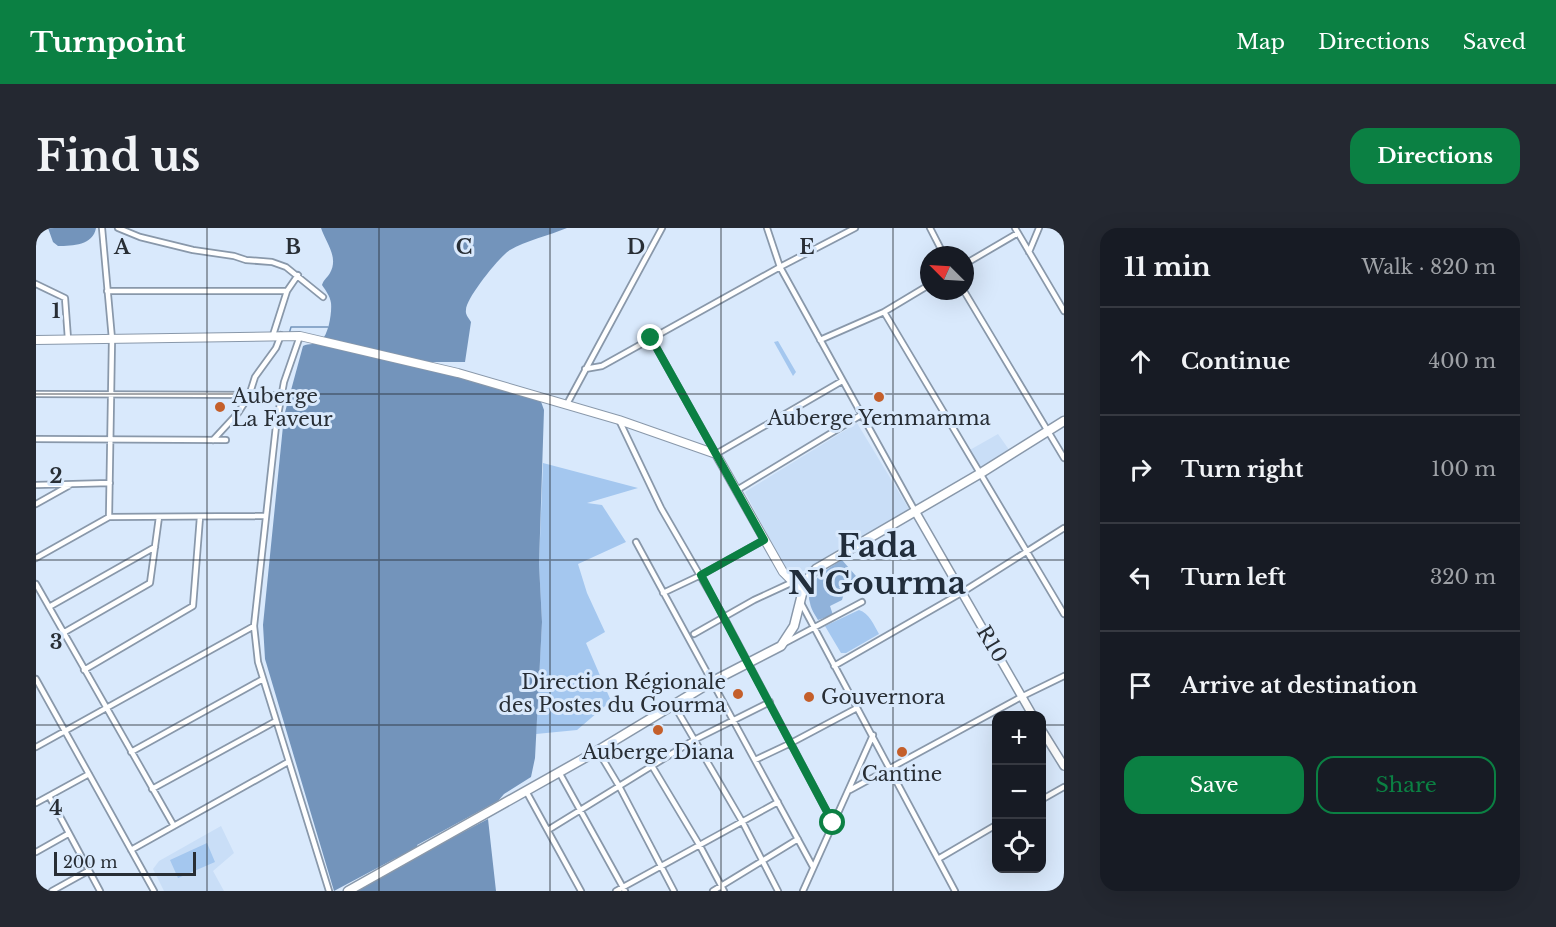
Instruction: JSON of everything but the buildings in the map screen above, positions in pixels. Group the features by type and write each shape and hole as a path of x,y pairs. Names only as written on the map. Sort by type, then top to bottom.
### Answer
{"highway":[{"path":"348,891 597,751 712,681 781,646 794,626 801,603 802,588 816,569 1064,422"}],"main road":[{"path":"36,339 286,335 427,365 619,420 716,454 783,572 802,588"},
{"name":"R10","path":"915,511 1031,711"},
{"path":"1046,737 1064,766"}],"street":[{"path":"102,228 112,339 109,517"},
{"path":"118,228 140,237 193,250 246,260 272,262 298,275 322,297"},
{"path":"567,404 662,228"},
{"path":"767,228 780,267 915,511"},
{"path":"585,369 602,366 855,228"},
{"path":"930,228 939,246"},
{"path":"1029,252 1038,228"},
{"path":"974,258 1017,231 1064,311"},
{"path":"298,275 288,291 282,395 276,426 254,626 258,662 329,891"},
{"path":"36,284 65,298 68,339"},
{"path":"820,340 884,312 920,290"},
{"path":"107,291 288,291"},
{"path":"969,300 1064,458"},
{"path":"884,312 1064,614"},
{"path":"213,440 238,413 249,396 255,377 286,335"},
{"path":"651,338 716,454 842,381"},
{"path":"36,394 282,395"},
{"path":"737,490 861,415"},
{"path":"619,420 660,508 701,575 833,823"},
{"path":"36,439 226,440"},
{"path":"36,485 110,483"},
{"path":"36,504 71,484"},
{"path":"36,558 109,517 266,516"},
{"path":"63,633 150,583 159,517"},
{"path":"84,670 193,606 200,517"},
{"path":"834,666 961,593 1064,528"},
{"path":"663,593 764,540"},
{"path":"636,542 813,867"},
{"path":"49,607 155,547"},
{"path":"694,634 793,582"},
{"path":"36,584 174,826"},
{"path":"781,646 862,602"},
{"path":"801,603 955,891"},
{"path":"36,747 254,626"},
{"path":"850,790 1064,676"},
{"path":"36,679 154,891"},
{"path":"131,752 263,679"},
{"path":"36,696 43,692"},
{"path":"548,830 694,740 770,702"},
{"path":"673,705 743,823 778,891"},
{"path":"755,760 857,708"},
{"path":"152,789 276,721"},
{"path":"803,891 873,735"},
{"path":"597,751 619,786 674,891"},
{"path":"131,850 288,762"},
{"path":"652,766 723,889"},
{"path":"559,772 624,889"},
{"path":"36,804 89,774"},
{"path":"1046,797 1064,787"},
{"path":"526,791 581,891"},
{"path":"49,796 100,891"},
{"path":"616,891 624,889 660,866 778,802"},
{"path":"938,859 992,827"},
{"path":"36,852 68,834"},
{"path":"713,891 723,889 761,860 798,839"},
{"path":"52,891 88,871"}],"shaded area":[{"path":"48,228 96,228 87,241 76,245 58,246 53,242"},
{"path":"321,228 567,228 510,250 484,278 467,304 467,315 471,322 465,362 420,362 539,396 544,410 539,564 542,622 535,758 531,777 504,794 498,801 417,845 421,854 488,819 496,891 357,891 399,866 396,858 334,891 265,659 263,625 284,416 303,346 317,343 324,338 330,317 330,300 322,285 330,273 333,261 331,250"},
{"path":"778,341 796,372 793,376 774,342"},
{"path":"857,423 909,509 795,576 786,570 745,492"},
{"path":"998,434 1012,454 981,473 968,451"},
{"path":"543,463 638,488 587,503 602,505 626,542 578,564 587,593 605,632 586,643 611,701 577,730 536,734 542,622 539,564"},
{"path":"842,560 856,576 849,585 839,587 844,593 842,600 830,606 833,615 818,620 811,605 810,589 818,577"},
{"path":"859,610 873,623 879,634 846,653 841,653 825,626"},
{"path":"221,826 234,853 213,871 224,891 164,891 153,869 159,861"},
{"path":"207,843 215,862 178,878 170,860"}],"waterway":[{"path":"289,334 291,327 328,327"}],"place":[{"name":"Auberge Yemmamma","path":"879,397"},
{"name":"Auberge La Faveur","path":"220,407"},
{"name":"Direction Régionale des Postes du Gourma","path":"738,694"},
{"name":"Gouvernora","path":"809,697"},
{"name":"Auberge Diana","path":"658,730"},
{"name":"Cantine","path":"902,752"}],"district":[{"name":"Fada N'Gourma","path":"877,564"}],"route":[{"path":"651,338 764,540 701,575 833,823"}]}
